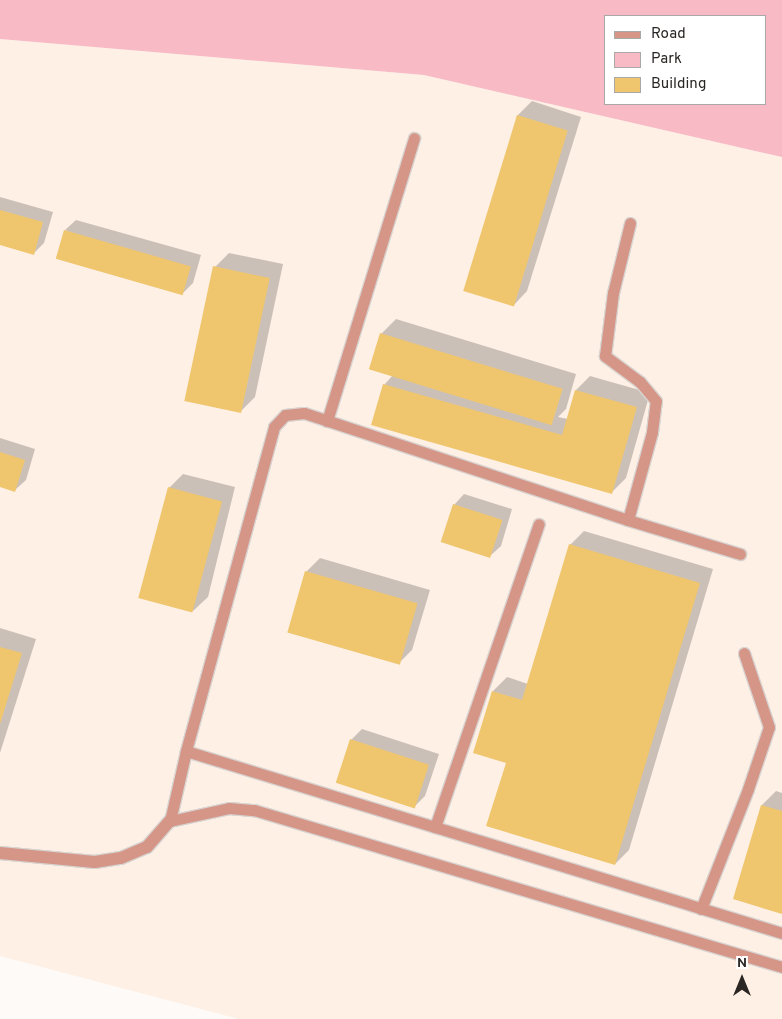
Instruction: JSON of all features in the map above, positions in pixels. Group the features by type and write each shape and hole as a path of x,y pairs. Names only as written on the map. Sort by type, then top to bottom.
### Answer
{"street":[{"path":"0,853 95,862 121,858 147,847 170,821"}],"lane":[{"path":"327,421 414,138"},
{"path":"628,520 652,432 656,401 640,382 605,356 613,293 630,223"},
{"path":"740,554 628,520 304,413 285,415 274,427 186,751 170,821 229,808 254,810 782,967"},
{"path":"434,827 539,524"},
{"path":"701,909 748,789 768,727 744,653"},
{"path":"186,751 782,933"}],"shaded area":[{"path":"0,39 424,75 782,157 782,1019 239,1019 0,956"}],"green space":[{"path":"0,0 782,0 782,157 424,75 0,39"}],"building":[{"path":"517,115 568,130 514,306 463,291"},
{"path":"0,210 43,222 34,255 0,245"},
{"path":"64,230 191,266 183,295 56,259"},
{"path":"213,266 270,278 241,413 184,401"},
{"path":"380,333 563,389 552,425 369,369"},
{"path":"383,384 562,435 575,390 637,407 612,494 371,425"},
{"path":"0,452 25,460 15,492 0,487"},
{"path":"168,487 222,501 192,613 138,598"},
{"path":"453,504 502,520 490,558 441,542"},
{"path":"569,544 700,583 615,865 486,826 506,763 473,753 492,691 522,700"},
{"path":"305,571 417,603 400,665 287,633"},
{"path":"0,647 22,653 0,724"},
{"path":"350,739 429,765 415,808 336,783"},
{"path":"761,805 782,811 782,914 733,899"}]}
